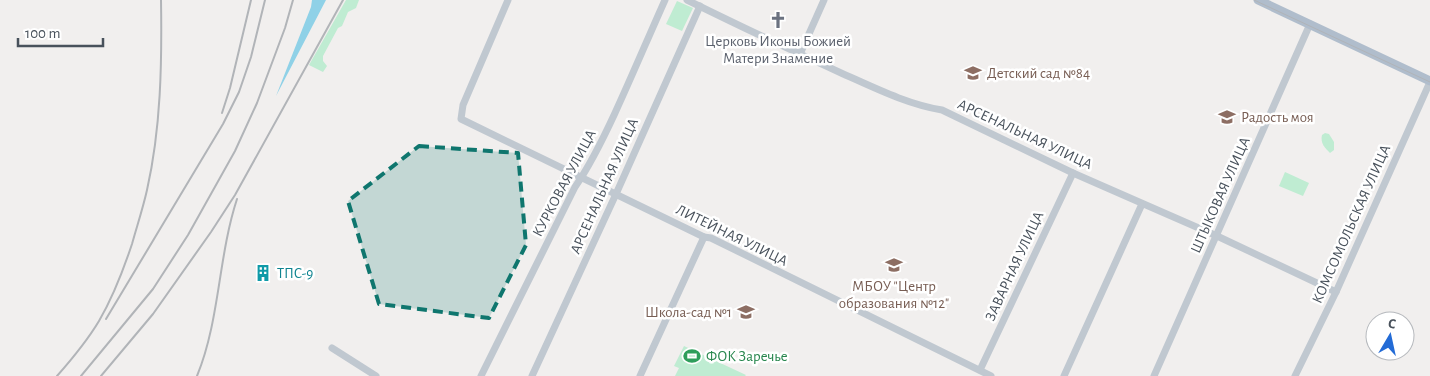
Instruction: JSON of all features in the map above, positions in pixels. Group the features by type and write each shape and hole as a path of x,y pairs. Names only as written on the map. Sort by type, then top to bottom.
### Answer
{"main road":[{"path":"1258,0 1430,81"}],"street":[{"name":"ЛИТЕЙНАЯ УЛИЦА","path":"508,0 463,105 461,119 704,237 711,238 991,376"},
{"name":"КУРКОВАЯ УЛИЦА","path":"481,376 575,188 587,170 622,98 665,0"},
{"name":"АРСЕНАЛЬНАЯ УЛИЦА","path":"687,0 900,99 923,107 942,110 1073,173 1217,236 1336,292"},
{"path":"800,54 824,0"},
{"name":"АРСЕНАЛЬНАЯ УЛИЦА","path":"532,376 700,6"},
{"name":"ШТЫКОВАЯ УЛИЦА","path":"1154,376 1310,24"},
{"name":"КОМСОМОЛЬСКАЯ УЛИЦА","path":"1295,376 1336,292 1430,81"},
{"name":"ЗАВАРНАЯ УЛИЦА","path":"980,370 1073,173"},
{"path":"1064,376 1142,204"},
{"path":"640,376 704,237"},
{"path":"332,348 376,376"}],"highlighted area":[{"path":"419,146 518,153 526,245 489,318 379,304 348,201"}],"green space":[{"path":"346,0 359,0 356,8 348,12 342,26 338,28 323,56 323,61 327,66 323,72 309,65"},
{"path":"677,1 693,8 682,31 666,24"},
{"path":"1325,133 1329,134 1334,142 1334,150 1330,153 1322,143 1322,135"},
{"path":"1285,172 1309,183 1303,196 1279,186"},
{"name":"ФОК Заречье","path":"684,346 746,375 675,376 679,368 674,366"}],"water":[{"path":"312,0 326,0 276,96 311,7"}],"tram line":[{"path":"1254,0 1430,82"}],"railway":[{"path":"57,376 84,343 104,312 125,264 142,210 152,167 158,119 161,71 161,0"},
{"path":"222,113 230,88 251,0"},
{"path":"106,319 223,124 239,92 251,57 265,0"},
{"path":"81,376 153,289 188,235 235,151 257,103 285,28 293,0"},
{"path":"101,376 153,314 235,195 343,0"},
{"path":"197,376 205,355 215,311 226,243 237,199"}],"place":[{"name":"Церковь Иконы Божией Матери Знамение","path":"778,20"},
{"name":"Детский сад №84","path":"973,73"},
{"name":"Радость моя","path":"1227,117"},
{"name":"МБОУ \"Центр образования №12\"","path":"894,265"},
{"name":"ТПС-9","path":"263,273"},
{"name":"Школа-сад №1","path":"746,312"},
{"name":"ФОК Заречье","path":"692,356"}]}
